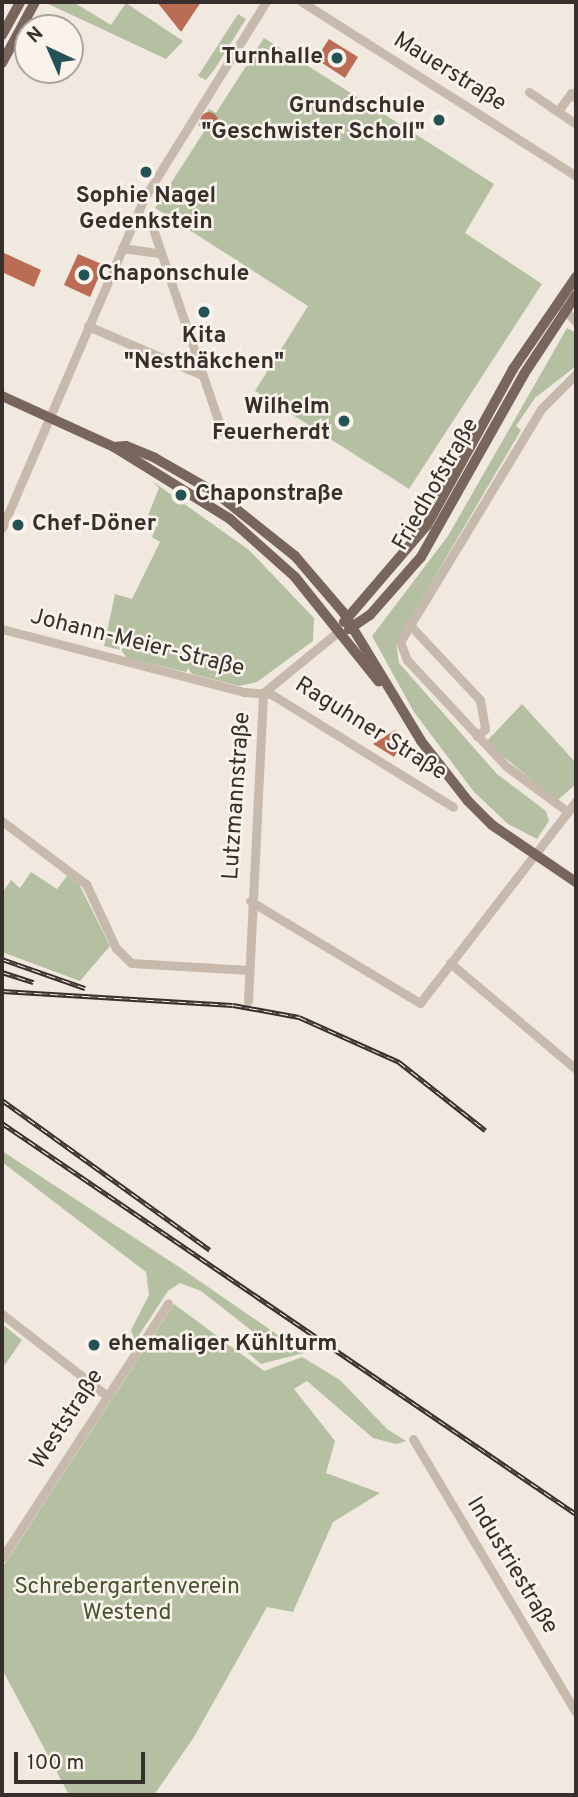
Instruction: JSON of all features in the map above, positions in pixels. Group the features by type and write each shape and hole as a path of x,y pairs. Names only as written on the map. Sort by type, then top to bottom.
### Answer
{"main road":[{"path":"2,35 20,2"},
{"path":"2,63 35,2"},
{"name":"Friedhofstraße","path":"354,629 392,593 437,533 576,276"},
{"name":"Friedhofstraße","path":"339,631 346,617 427,526 561,306 576,295"},
{"path":"2,396 114,447"},
{"name":"Raguhner Straße","path":"114,447 126,446 155,458 238,509 295,556 346,617 393,697"},
{"name":"Raguhner Straße","path":"114,447 230,519 295,577 393,697 483,817 576,882"},
{"path":"339,631 354,629"}],"street":[{"path":"2,528 47,416 146,194 266,2"},
{"name":"Mauerstraße","path":"302,2 576,176"},
{"name":"Mauerstraße","path":"529,92 576,124"},
{"path":"558,111 571,93 576,98"},
{"path":"151,223 200,374 222,431"},
{"path":"122,248 159,253"},
{"path":"561,306 576,322"},
{"path":"88,326 200,374"},
{"path":"568,812 513,772 477,736 402,654 400,642 408,623 541,408 576,374"},
{"path":"408,623 480,700 485,729 477,736"},
{"name":"Johann-Meier-Straße","path":"2,629 244,692 263,693"},
{"name":"Lutzmannstraße","path":"248,1001 250,901 263,693 339,631"},
{"name":"Raguhner Straße","path":"263,693 453,807"},
{"path":"250,901 420,1003 576,801"},
{"path":"2,821 86,884 116,948 131,963 249,970"},
{"path":"450,963 576,1069"},
{"name":"Weststraße","path":"2,1559 168,1303"},
{"path":"2,1314 106,1395"},
{"name":"Industriestraße","path":"413,1439 576,1712"}],"green space":[{"path":"44,2 73,2 111,25 126,3 183,41 166,59 84,21 84,14 70,14"},
{"path":"238,14 246,19 214,70 206,80 198,76"},
{"path":"264,38 494,184 465,233 542,284 409,489 255,391 308,306 155,208 205,130 198,125 209,109 216,113"},
{"path":"567,328 576,333 576,366 535,398 516,426 521,430 396,643 399,663 497,774 546,811 549,821 537,839 508,824 474,792 414,712 372,636 448,536"},
{"path":"152,481 249,550 314,618 313,641 257,682 239,686 192,674 188,668 186,672 127,658 121,650 104,646 115,594 132,599 160,542 152,537 158,522 147,518 159,488"},
{"path":"522,704 576,763 576,784 557,801 486,742"},
{"path":"31,872 57,889 67,876 79,884 110,946 80,981 2,952 2,893 11,880 20,888"},
{"path":"2,1151 304,1353 261,1364 247,1352 261,1338 201,1291 180,1283 168,1291 135,1341 131,1330 149,1295 146,1272 2,1162"},
{"name":"Schrebergartenverein Westend","path":"174,1304 264,1371 302,1357 340,1380 387,1429 406,1441 396,1444 373,1438 307,1381 294,1389 335,1441 326,1473 380,1493 333,1522 293,1612 267,1607 194,1737 154,1795 69,1795 2,1669 2,1568"},
{"path":"2,1324 22,1340 2,1369"}],"building":[{"path":"157,2 201,2 181,32"},
{"name":"Turnhalle","path":"329,39 358,57 345,78 316,59"},
{"path":"209,112 215,115 218,121 215,127 209,130 203,127 200,121 203,115"},
{"path":"2,252 41,270 34,287 2,272"},
{"name":"Chaponschule","path":"78,254 104,265 90,297 64,285"},
{"path":"395,730 403,742 394,757 373,744"}],"railway":[{"path":"2,959 85,988"},
{"path":"2,972 33,982"},
{"path":"2,991 233,1005 299,1017 399,1062 485,1130"},
{"path":"2,1100 210,1250"},
{"path":"2,1123 576,1514"}],"place":[{"name":"Turnhalle","path":"337,58"},
{"name":"Grundschule \"Geschwister Scholl\"","path":"439,120"},
{"name":"Sophie Nagel Gedenkstein","path":"146,172"},
{"name":"Chaponschule","path":"84,275"},
{"name":"Kita \"Nesthäkchen\"","path":"204,312"},
{"name":"Wilhelm Feuerherdt","path":"344,421"},
{"name":"Chaponstraße","path":"181,495"},
{"name":"Chef-Döner","path":"18,525"},
{"name":"ehemaliger Kühlturm","path":"94,1345"}]}
